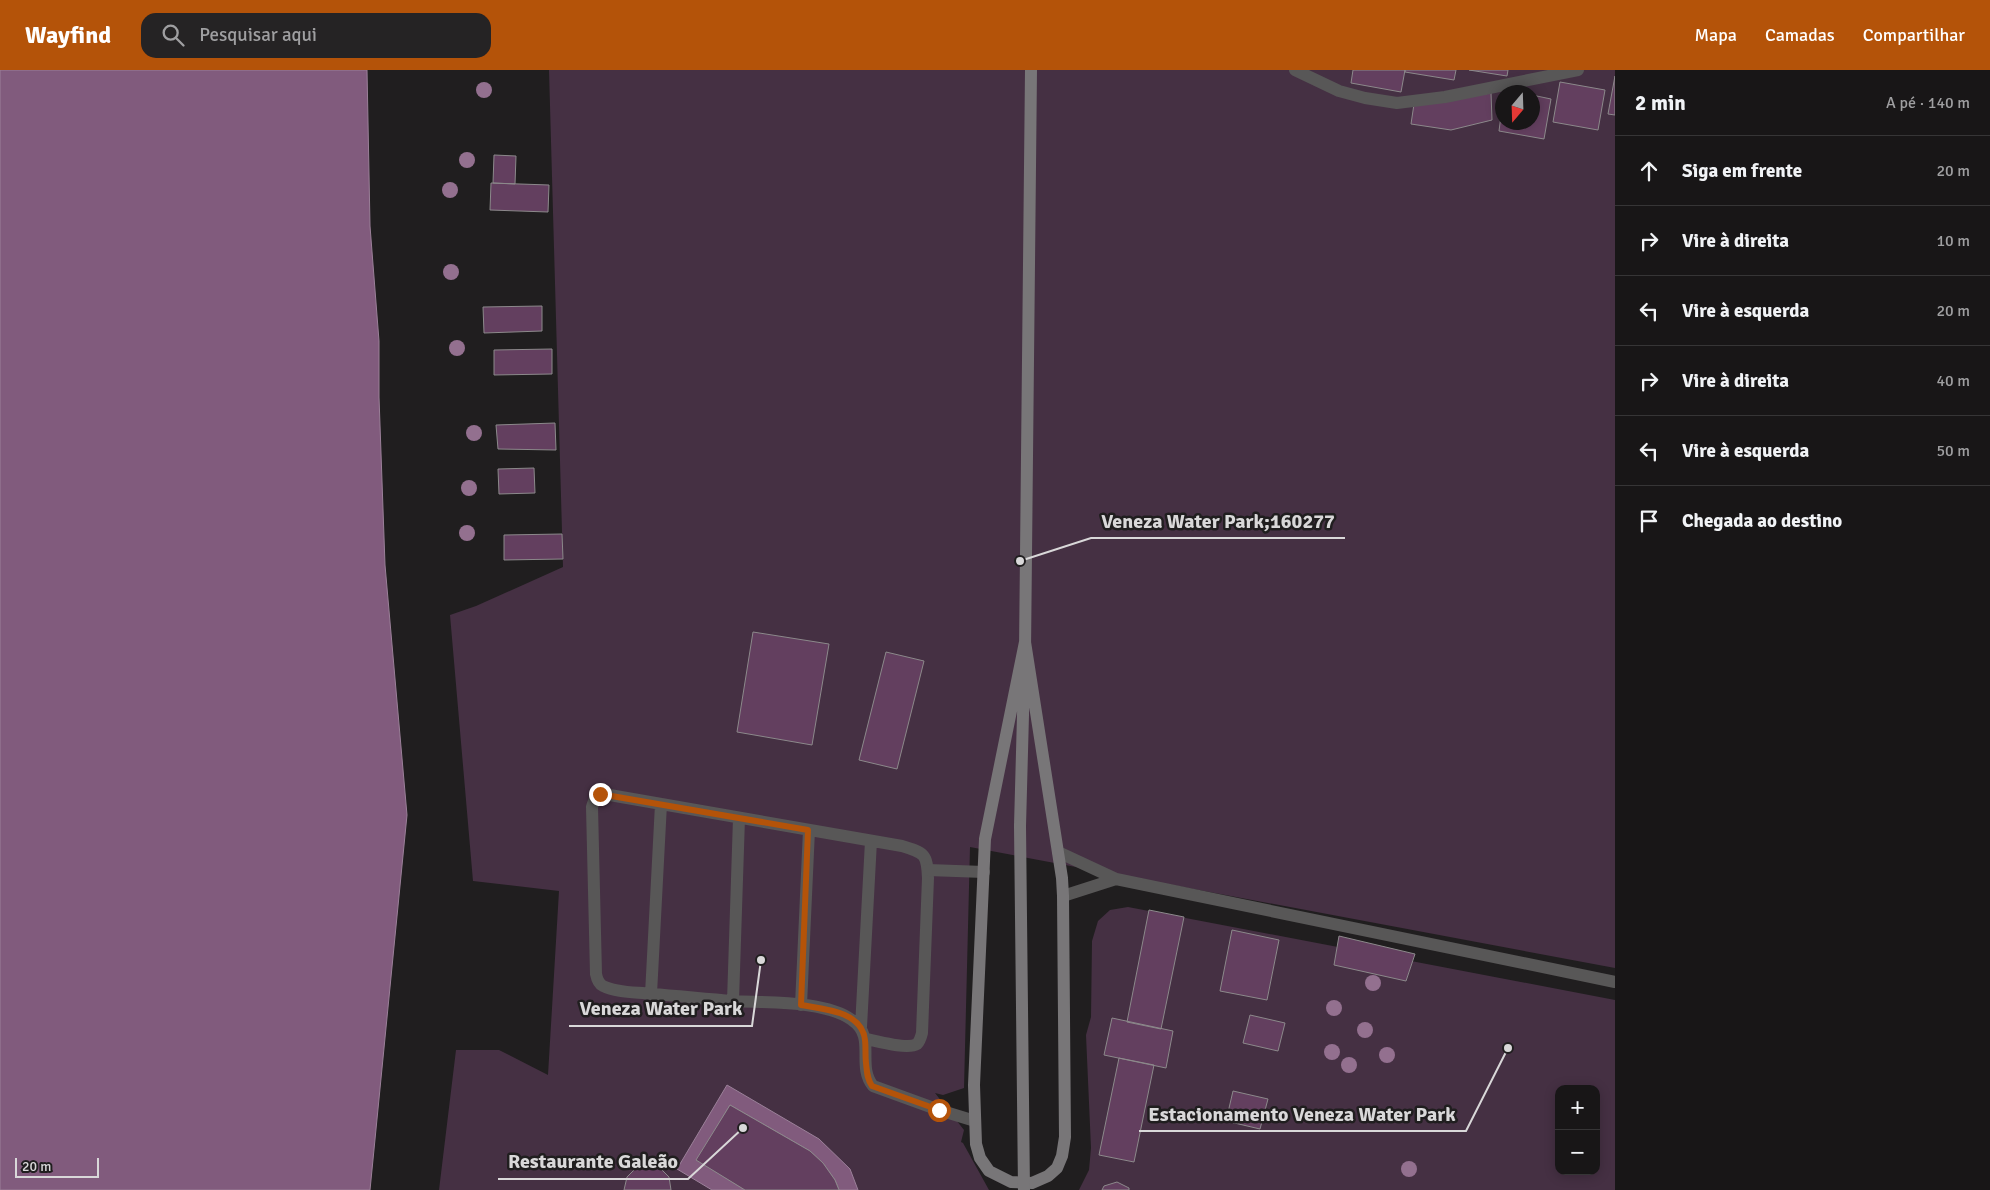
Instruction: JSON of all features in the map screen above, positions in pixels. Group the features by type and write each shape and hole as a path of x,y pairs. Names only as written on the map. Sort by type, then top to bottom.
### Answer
{"main road":[{"path":"1024,1190 1020,826 1025,642 1031,70"},
{"path":"1025,642 1062,878 1063,896 1065,1137 1062,1156 1057,1168 1048,1176 1032,1183 1012,1182 989,1171 980,1158 976,1144 974,1085 985,839 1025,642"}],"street":[{"path":"1295,70 1339,91 1365,98 1397,102 1445,97 1578,70"},
{"path":"861,1027 838,1012 801,1005 651,994 602,986 597,980 596,974 592,807 595,799 600,794 604,794 919,851 928,862 922,1033 916,1045 908,1046 866,1039"},
{"path":"651,994 661,804"},
{"path":"734,1001 739,818"},
{"path":"801,1005 808,830"},
{"path":"871,841 861,1027 866,1039 865,1056 869,1082 872,1086 975,1121"},
{"path":"1058,852 1116,879 1615,982"},
{"path":"928,870 984,872"},
{"path":"1063,896 1116,879"}],"shaded area":[{"path":"0,70 367,70 370,226 379,341 385,565 407,815 370,1190 0,1190"},
{"path":"549,70 1615,70 1615,968 970,847 964,1088 943,1095 935,1093 964,1130 961,1142 989,1190 439,1190 456,1050 499,1050 548,1075 559,891 473,881 450,615 476,606 563,567"},
{"path":"1128,907 1615,1000 1615,1190 1079,1190 1089,1170 1091,1148 1086,1035 1091,1017 1092,941 1098,921 1110,910"},
{"path":"727,1085 819,1139 850,1169 858,1190 839,1190 835,1180 823,1163 810,1151 730,1105 697,1160 745,1190 712,1190 677,1169"}],"building":[{"path":"1353,70 1405,70 1401,92 1351,83"},
{"path":"1405,70 1456,70 1454,80 1405,72"},
{"path":"1469,70 1508,70 1507,76"},
{"path":"1615,76 1615,115 1608,114"},
{"path":"1560,82 1605,90 1598,130 1553,122"},
{"path":"1491,93 1492,120 1451,130 1411,124 1414,104"},
{"path":"1540,97 1551,99 1544,139 1499,131 1540,130"},
{"path":"494,155 516,156 515,184 493,183"},
{"path":"491,183 549,185 548,212 490,210"},
{"path":"542,306 542,331 484,333 483,307"},
{"path":"552,349 552,374 494,375 494,350"},
{"path":"555,423 556,450 498,449 496,425"},
{"path":"534,468 535,493 499,494 498,469"},
{"path":"562,534 563,559 504,560 504,535"},
{"path":"753,632 829,644 812,745 737,732"},
{"path":"886,652 924,661 897,769 859,760"},
{"path":"1149,910 1184,917 1161,1029 1127,1022"},
{"path":"1232,930 1279,940 1267,1000 1220,991"},
{"path":"1339,936 1415,954 1406,981 1334,965"},
{"path":"1250,1015 1285,1023 1278,1051 1243,1043"},
{"path":"1112,1018 1173,1031 1166,1068 1104,1055"},
{"path":"1119,1058 1154,1065 1134,1162 1099,1155"},
{"path":"1233,1091 1268,1099 1260,1129 1226,1121"},
{"path":"730,1105 810,1151 823,1163 835,1180 839,1190 745,1190 696,1160"},
{"path":"648,1165 660,1168 669,1177 671,1190 624,1190 627,1177 636,1168"},
{"path":"1117,1182 1129,1188 1129,1190 1102,1190 1104,1186"}],"place":[{"name":"Veneza Water Park;160277","path":"1020,561"},
{"name":"Veneza Water Park","path":"761,960"},
{"name":"Estacionamento Veneza Water Park","path":"1508,1048"},
{"name":"Restaurante Galeão","path":"743,1128"}],"route":[{"path":"600,794 808,830 801,1005 838,1012 861,1027 866,1039 865,1056 869,1082 872,1086 939,1110"}]}
